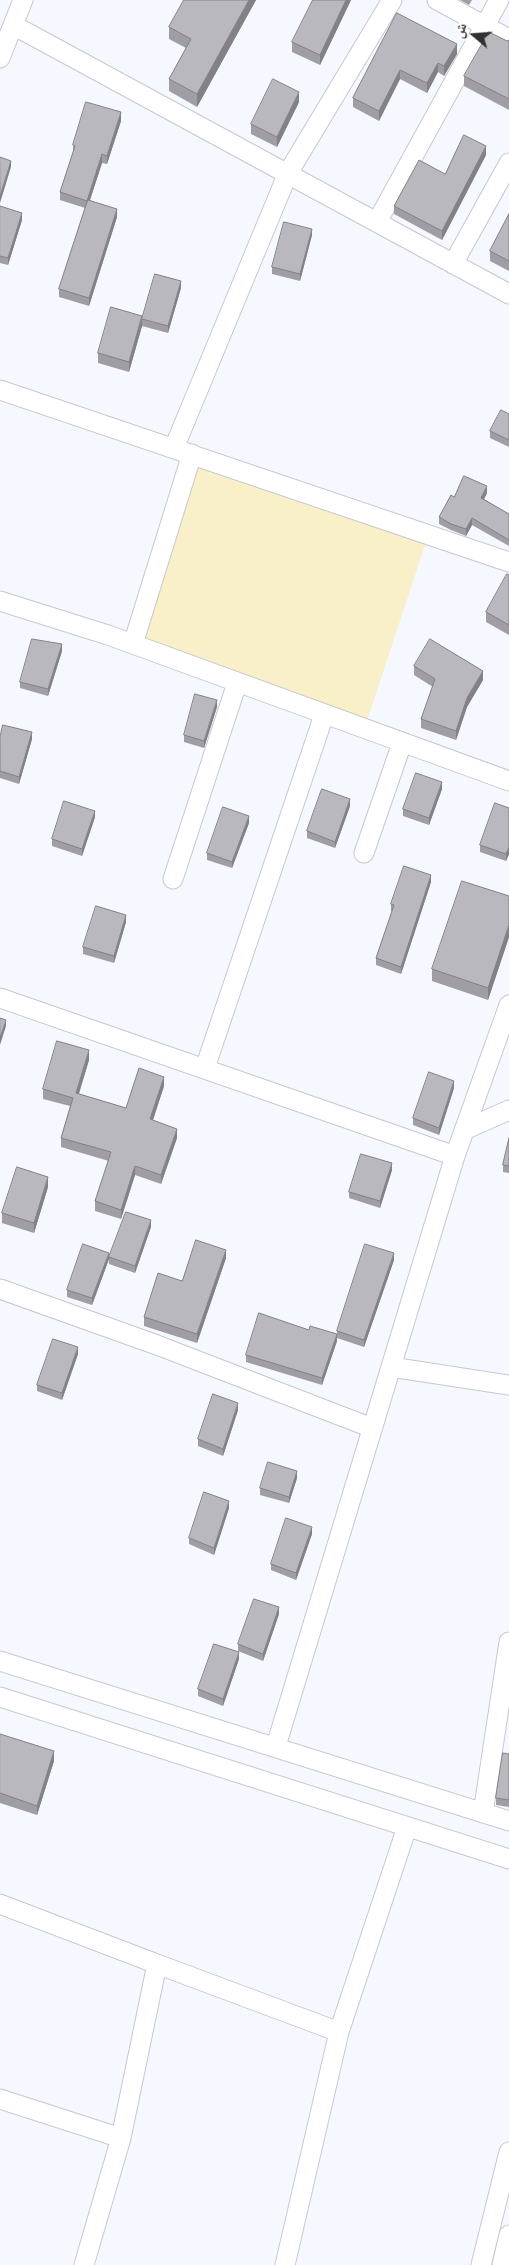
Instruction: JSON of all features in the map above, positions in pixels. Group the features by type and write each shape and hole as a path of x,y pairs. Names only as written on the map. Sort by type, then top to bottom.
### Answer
{"street":[{"path":"0,58 23,0"},
{"path":"134,644 183,451 288,173 392,0"},
{"path":"437,0 509,39"},
{"path":"377,222 499,0"},
{"path":"13,24 509,294"},
{"path":"453,264 509,164"},
{"path":"0,390 509,562"},
{"path":"0,601 134,644 237,684 509,781"},
{"path":"172,879 237,684"},
{"path":"205,1068 324,715"},
{"path":"364,853 402,743"},
{"path":"0,998 455,1156"},
{"path":"276,1746 455,1156 509,1004"},
{"path":"464,1130 509,1110"},
{"path":"0,1289 157,1346 372,1428"},
{"path":"391,1367 509,1385"},
{"path":"483,1813 509,1642"},
{"path":"0,1660 509,1821"},
{"path":"0,1698 509,1859"},
{"path":"285,2265 339,2032 407,1827"},
{"path":"0,1904 339,2032"},
{"path":"84,2265 121,2138 157,1964"},
{"path":"0,2099 121,2138"},
{"path":"481,2265 509,2152"},
{"path":"502,2265 509,2235"}],"sand":[{"path":"192,454 428,536 366,724 134,644"}],"building":[{"path":"184,0 249,0 197,94 169,79 191,39 169,27"},
{"path":"313,0 346,0 320,55 292,42"},
{"path":"397,13 457,44 444,66 438,63 427,83 400,70 379,111 353,98"},
{"path":"489,32 507,41 509,40 509,99 464,76"},
{"path":"273,79 299,92 277,137 251,124"},
{"path":"86,102 121,112 107,156 102,154 87,201 60,192 75,146 73,145"},
{"path":"464,135 486,146 442,231 394,206 419,160 445,174"},
{"path":"0,157 11,161 0,196"},
{"path":"88,200 117,209 89,298 59,289"},
{"path":"0,206 22,213 8,258 0,256"},
{"path":"509,214 509,261 490,251"},
{"path":"284,222 312,229 300,274 272,267"},
{"path":"155,274 181,281 168,326 142,319"},
{"path":"111,307 142,316 129,362 98,353"},
{"path":"501,410 509,414 509,440 490,431"},
{"path":"464,476 487,486 481,498 509,514 509,540 472,518 466,529 451,524 439,517 451,495 454,497"},
{"path":"507,574 509,575 509,625 486,612"},
{"path":"32,639 62,644 48,689 20,682"},
{"path":"430,639 483,671 467,698 456,731 421,719 435,679 414,666"},
{"path":"195,694 217,700 204,741 184,735"},
{"path":"3,725 32,732 19,777 0,771 0,737"},
{"path":"416,773 442,782 429,818 403,809"},
{"path":"322,789 350,799 335,842 307,831"},
{"path":"64,801 95,811 82,849 52,839"},
{"path":"495,803 509,808 509,847 506,854 480,845"},
{"path":"223,807 249,816 232,862 207,853"},
{"path":"404,866 431,875 401,967 376,958 394,905 391,904"},
{"path":"462,881 509,896 509,925 488,988 432,969"},
{"path":"96,906 126,915 114,956 83,947"},
{"path":"0,1018 6,1020 0,1038"},
{"path":"57,1041 89,1050 76,1093 126,1108 139,1068 164,1077 150,1119 177,1129 161,1175 135,1166 121,1210 95,1201 111,1152 61,1138 73,1098 43,1089"},
{"path":"429,1072 454,1081 439,1128 413,1118"},
{"path":"509,1138 509,1166 503,1165"},
{"path":"361,1154 392,1163 380,1201 349,1192"},
{"path":"17,1167 48,1177 34,1223 2,1213"},
{"path":"126,1212 151,1220 135,1266 109,1257"},
{"path":"196,1240 226,1250 197,1334 144,1317 158,1273 182,1281"},
{"path":"83,1244 109,1253 92,1298 67,1290"},
{"path":"365,1244 394,1253 364,1340 337,1331"},
{"path":"259,1313 309,1330 310,1326 337,1334 322,1378 246,1355"},
{"path":"53,1339 78,1347 62,1393 37,1385"},
{"path":"213,1394 238,1403 223,1449 198,1439"},
{"path":"268,1462 297,1471 289,1497 260,1488"},
{"path":"204,1492 229,1501 214,1548 189,1538"},
{"path":"286,1518 312,1527 296,1573 271,1564"},
{"path":"254,1599 279,1607 263,1654 238,1644"},
{"path":"214,1644 239,1652 223,1699 198,1689"},
{"path":"0,1734 54,1751 37,1806 0,1793"},
{"path":"503,1753 509,1754 509,1800 496,1798"}]}
